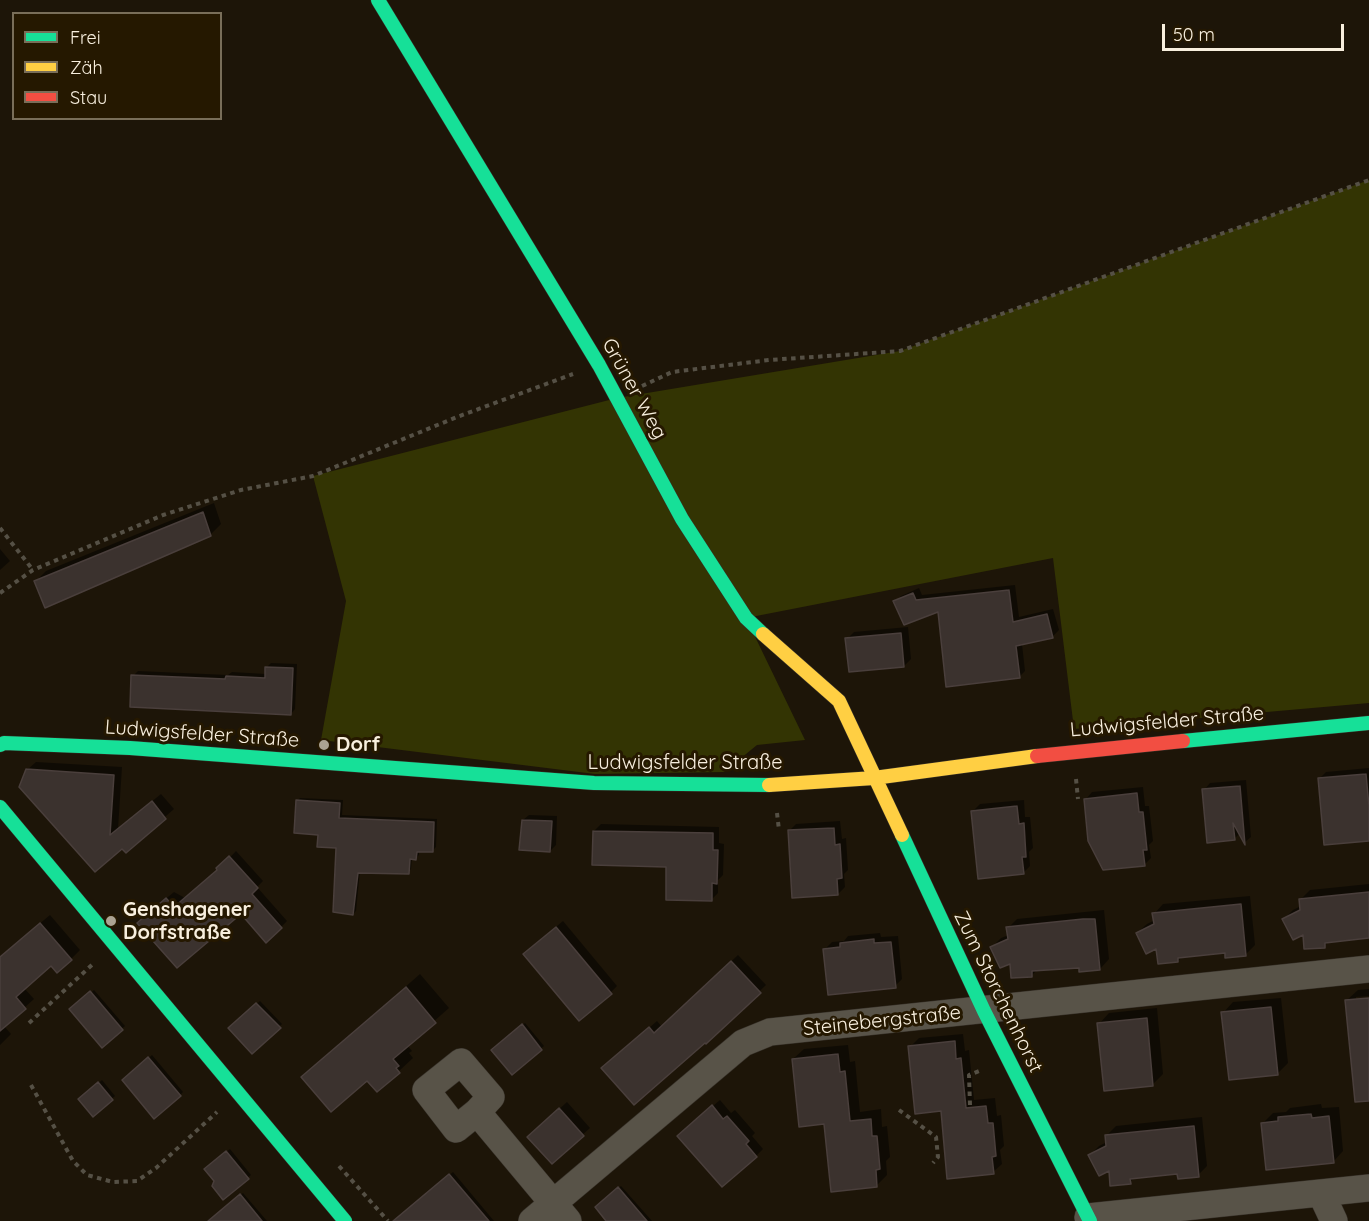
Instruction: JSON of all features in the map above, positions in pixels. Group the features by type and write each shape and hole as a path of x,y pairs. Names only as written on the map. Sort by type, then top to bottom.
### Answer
{"street":[{"name":"Grüner Weg","path":"378,0 599,365 682,519 746,618 838,701 874,778"},
{"name":"Ludwigsfelder Straße","path":"0,745 4,743 162,750 594,783 763,785 874,778 1063,752 1369,723"},
{"name":"Zum Storchenhorst","path":"874,778 984,1011 1089,1219"},
{"path":"0,807 345,1221"},
{"name":"Steinebergstraße","path":"532,1221 561,1212 743,1043 770,1032 1369,969"},
{"path":"477,1112 561,1212"},
{"path":"1089,1219 1369,1188"},
{"path":"1321,1192 1334,1221"}],"path":[{"path":"617,398 672,372 769,360 900,351 1369,180"},
{"path":"0,593 33,570 163,515 242,490 313,476 457,417 599,365"},
{"path":"0,528 33,570"},
{"path":"1076,778 1078,799"},
{"path":"777,809 779,830"},
{"path":"29,1023 95,963"},
{"path":"970,1106 969,1075 1009,1058"},
{"path":"31,1085 73,1161 87,1174 113,1182 137,1181 156,1168 205,1123"},
{"path":"899,1110 936,1137 938,1157 933,1163"}],"shaded area":[{"path":"1369,180 1369,703 1074,729 1053,558 746,618 805,740 757,745 724,772 595,774 321,740 346,601 313,476 617,398 900,351"}],"building":[{"path":"203,512 211,536 45,608 34,581"},
{"path":"1009,590 1013,622 1047,614 1053,638 1016,646 1020,678 946,687 938,612 904,625 893,601 913,593 916,600"},
{"path":"901,633 904,667 849,672 845,638"},
{"path":"265,667 293,668 291,715 130,707 131,675 225,679 226,676 265,678"},
{"path":"26,769 114,775 110,835 152,801 166,819 126,853 122,849 95,872 19,787"},
{"path":"1366,774 1369,841 1324,845 1318,778"},
{"path":"1240,786 1245,845 1233,823 1235,840 1207,843 1202,789"},
{"path":"1137,793 1139,812 1143,812 1147,850 1143,850 1145,866 1103,870 1088,841 1084,799"},
{"path":"296,800 340,803 339,818 434,822 433,852 417,852 416,860 410,859 409,874 358,873 353,915 333,912 336,848 317,847 318,835 294,833"},
{"path":"1017,806 1019,824 1024,823 1026,857 1022,857 1024,874 978,879 971,811"},
{"path":"522,820 552,821 550,852 519,850"},
{"path":"834,828 835,845 840,844 842,878 837,879 838,895 792,898 788,830"},
{"path":"593,831 713,833 713,850 718,850 717,884 712,883 712,901 666,900 666,867 592,865"},
{"path":"229,856 258,888 252,894 282,928 266,943 241,914 177,968 137,923 166,898 174,907 217,870 216,868"},
{"path":"1369,892 1369,938 1325,943 1325,948 1304,949 1303,935 1293,940 1282,919 1300,910 1299,899"},
{"path":"1241,904 1246,956 1225,958 1225,953 1178,958 1178,962 1158,964 1156,949 1146,954 1136,933 1154,924 1152,913"},
{"path":"1095,919 1100,970 1079,972 1079,968 1032,971 1032,977 1011,978 1010,964 1000,968 990,947 1008,939 1006,927"},
{"path":"40,923 72,960 57,973 51,966 16,997 26,1009 0,1031 0,957"},
{"path":"556,927 612,994 579,1021 523,954"},
{"path":"874,939 874,943 891,942 896,988 828,995 823,949 840,947 840,943"},
{"path":"731,961 761,993 706,1044 634,1105 601,1068 649,1027 654,1033"},
{"path":"406,987 436,1023 393,1059 399,1066 396,1068 400,1073 377,1092 367,1081 331,1112 301,1077"},
{"path":"90,991 123,1030 102,1048 69,1009"},
{"path":"1369,998 1369,1101 1355,1102 1345,1000"},
{"path":"256,1003 281,1028 252,1054 228,1028"},
{"path":"1271,1007 1278,1075 1229,1080 1221,1012"},
{"path":"1147,1018 1153,1086 1104,1091 1097,1023"},
{"path":"522,1024 542,1050 512,1075 491,1050"},
{"path":"955,1041 956,1059 961,1058 966,1108 986,1106 988,1123 993,1123 996,1156 992,1157 994,1174 947,1179 941,1111 915,1114 908,1046"},
{"path":"838,1054 840,1072 845,1071 850,1121 871,1119 872,1136 877,1136 880,1169 876,1170 877,1187 831,1192 824,1124 799,1127 792,1059"},
{"path":"148,1057 181,1096 154,1119 122,1080"},
{"path":"98,1082 113,1100 93,1117 78,1099"},
{"path":"712,1105 723,1119 727,1116 749,1141 746,1144 757,1157 722,1187 677,1136"},
{"path":"559,1108 584,1136 552,1164 527,1137"},
{"path":"1311,1114 1312,1118 1329,1116 1334,1163 1266,1170 1261,1123 1278,1121 1278,1117"},
{"path":"1194,1126 1199,1177 1178,1179 1177,1174 1130,1179 1131,1184 1110,1186 1109,1171 1099,1176 1088,1155 1106,1146 1105,1135"},
{"path":"226,1151 249,1179 223,1200 212,1186 214,1181 204,1169"},
{"path":"449,1174 489,1221 393,1221"},
{"path":"618,1187 647,1221 606,1221 595,1207"},
{"path":"240,1194 262,1221 208,1221"}],"traffic: fast":[{"path":"378,0 599,365 682,519 746,618 763,634"},
{"path":"1183,741 1369,723"},
{"path":"0,745 4,743 130,748 594,783 769,785"},
{"path":"0,807 345,1221"},
{"path":"902,835 984,1011 1090,1221"}],"traffic: slow":[{"path":"763,634 839,701 902,835"},
{"path":"769,785 874,778 1037,756"}],"traffic: jam":[{"path":"1037,756 1183,741"}],"place":[{"name":"Dorf","path":"324,745"},
{"name":"Genshagener Dorfstraße","path":"111,921"}]}
